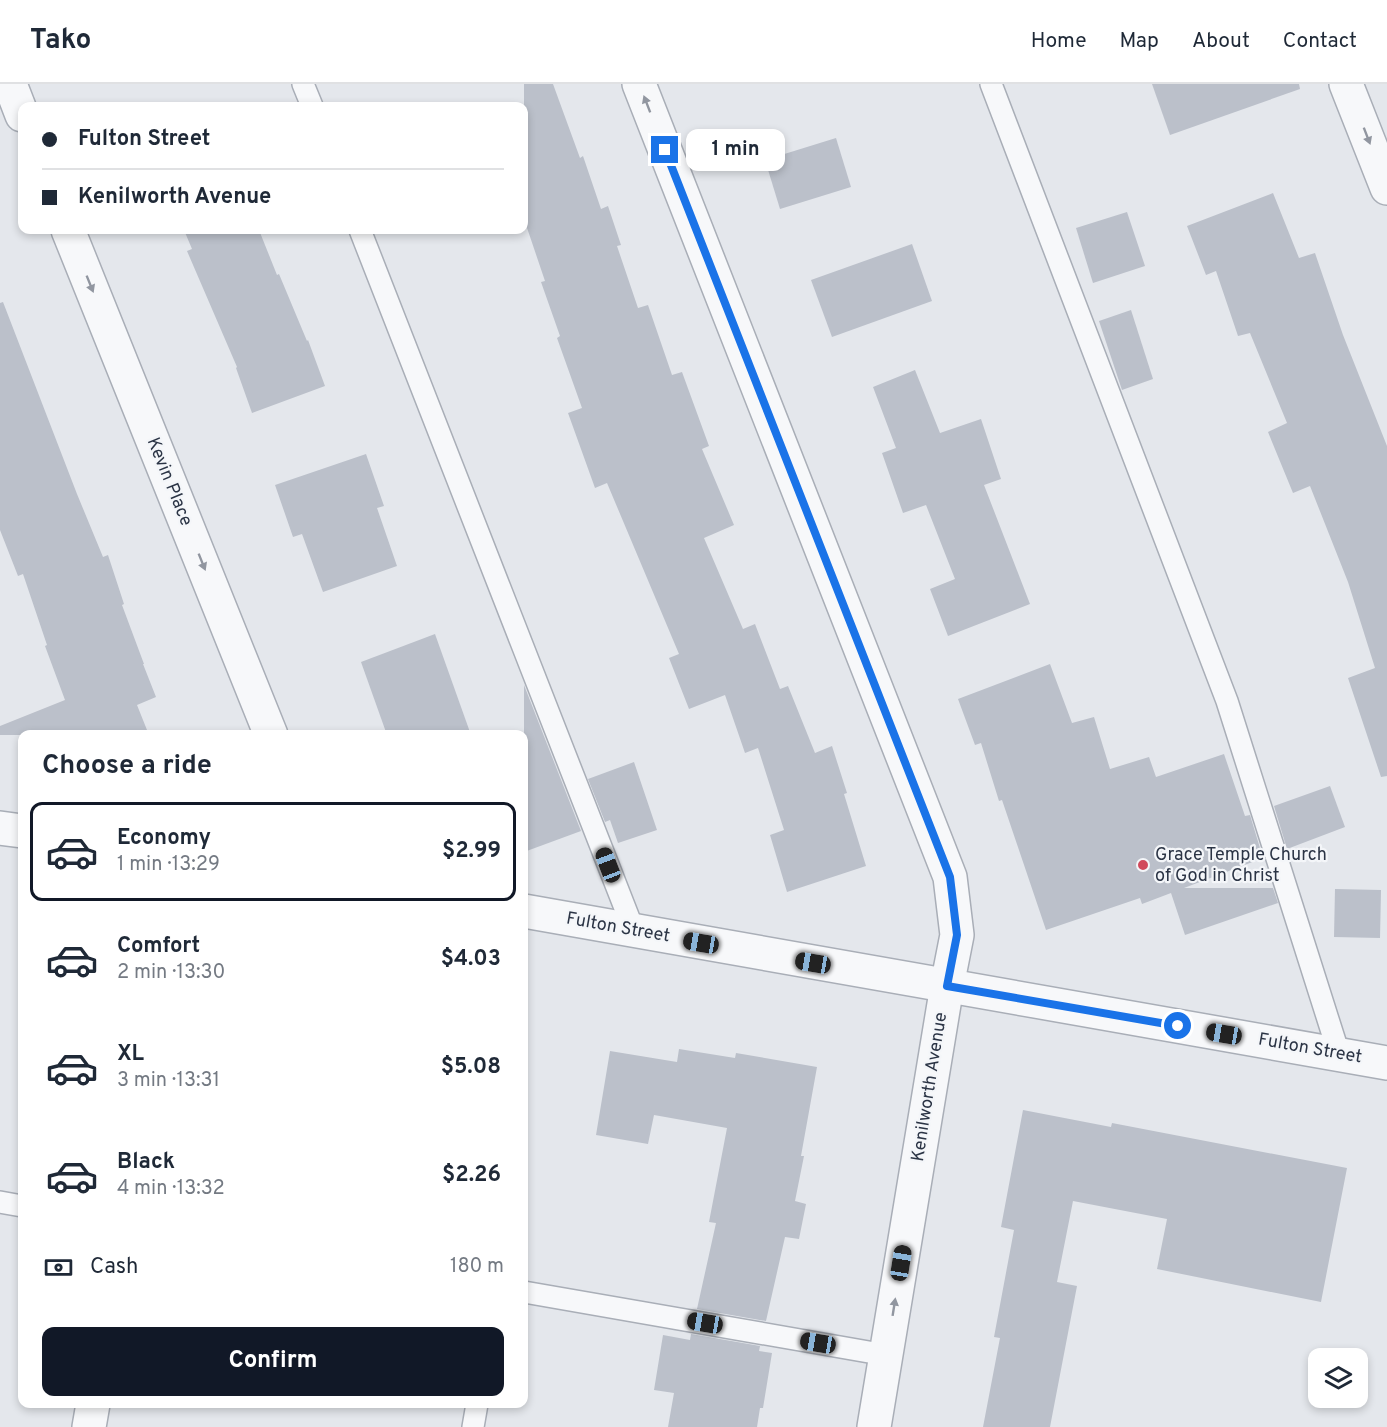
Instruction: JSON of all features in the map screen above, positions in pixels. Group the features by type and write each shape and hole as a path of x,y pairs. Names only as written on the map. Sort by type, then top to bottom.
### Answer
{"street":[{"path":"10,84 18,105"},
{"name":"Kenilworth Avenue","path":"639,84 950,877 957,935 874,1427"},
{"path":"1347,84 1387,188"},
{"name":"Kevin Place","path":"70,234 269,730"},
{"path":"0,828 18,830"},
{"name":"Fulton Street","path":"528,912 1387,1063"},
{"path":"89,1427 92,1408"}],"lane":[{"path":"303,84 310,102"},
{"path":"991,84 1227,701 1339,1054"},
{"path":"362,234 634,931"},
{"path":"0,1202 18,1205"},
{"path":"528,1293 886,1355"},
{"path":"473,1427 476,1408"}],"building":[{"path":"524,84 553,84 580,158 583,156 601,209 608,206 621,245 617,246 638,308 648,305 672,375 682,372 709,446 702,449 734,525 704,538 743,629 755,624 780,689 788,686 815,753 832,746 866,866 787,892 770,835 784,830 758,748 745,753 725,695 689,709 669,658 679,654 607,483 595,488 568,413 582,408 557,338 560,336 541,282 545,281 528,231 528,102 524,102"},
{"path":"1152,84 1299,84 1300,89 1170,135"},
{"path":"836,138 851,187 780,209 765,160"},
{"path":"1273,193 1299,258 1315,253 1343,335 1387,446 1387,776 1381,777 1348,678 1375,668 1348,582 1310,486 1293,493 1268,432 1287,423 1250,333 1238,336 1216,271 1206,275 1187,226"},
{"path":"1127,212 1145,266 1093,283 1076,228"},
{"path":"186,234 261,234 308,340 325,386 252,413 237,367 187,251 192,249"},
{"path":"912,244 932,301 832,337 811,280"},
{"path":"3,302 103,557 108,555 124,604 122,605 156,697 137,705 147,730 18,730 18,735 0,735 0,726 65,700 45,646 47,645 23,574 18,576 0,530 0,303"},
{"path":"1131,310 1153,379 1122,390 1099,321"},
{"path":"915,370 940,433 981,419 1001,479 984,485 1030,604 948,636 930,589 955,579 926,505 903,513 882,453 896,448 873,387"},
{"path":"366,454 384,506 377,508 397,566 323,592 302,534 293,537 275,485"},
{"path":"435,634 469,730 385,730 361,662"},
{"name":"Grace Temple Church of God in Christ","path":"1050,664 1072,723 1094,717 1110,769 1149,757 1156,777 1224,754 1245,816 1250,815 1263,858 1184,888 1273,888 1278,903 1185,935 1171,893 1142,904 1140,898 1046,930 1002,800 999,801 981,743 975,745 958,699"},
{"path":"524,685 581,831 528,851 528,730 524,730"},
{"path":"634,762 657,830 618,843 610,820 605,822 588,779"},
{"path":"1330,786 1345,827 1287,849 1274,806"},
{"path":"1335,889 1381,890 1380,938 1334,937"},
{"path":"679,1049 735,1058 736,1053 817,1067 795,1201 806,1204 799,1239 785,1237 766,1321 697,1309 716,1223 709,1222 727,1128 654,1115 648,1144 596,1135 610,1051 677,1062"},
{"path":"1023,1110 1111,1127 1112,1123 1347,1168 1321,1302 1157,1269 1167,1219 1073,1201 1057,1282 1077,1286 1050,1427 983,1427 1000,1338 994,1337 1014,1230 1001,1227"},
{"path":"691,1334 760,1346 759,1351 772,1353 763,1408 760,1408 757,1427 668,1427 674,1393 654,1390 663,1335 690,1340"}],"place":[{"name":"Grace Temple Church of God in Christ","path":"1143,865"}],"route":[{"path":"665,150 950,877 957,935 947,986 1178,1026"}]}
